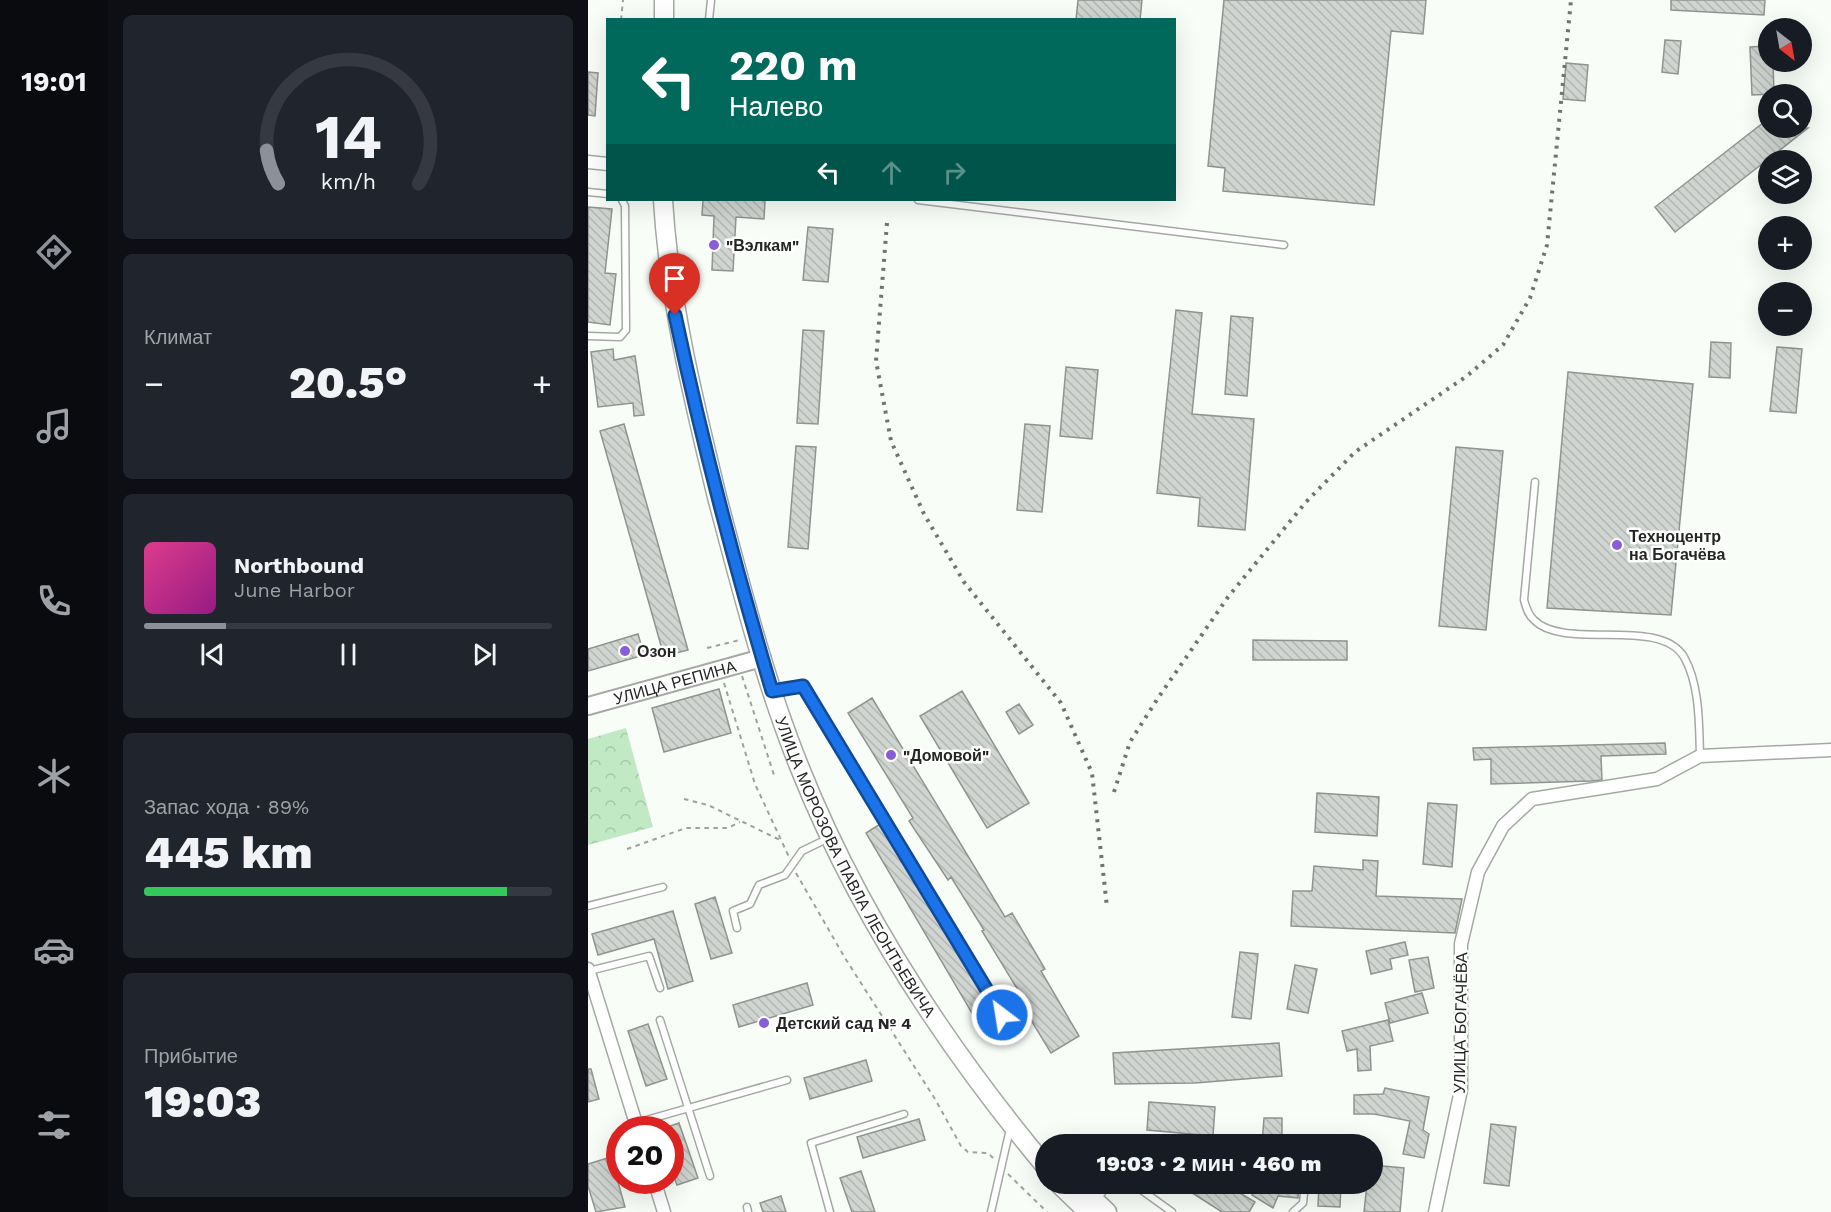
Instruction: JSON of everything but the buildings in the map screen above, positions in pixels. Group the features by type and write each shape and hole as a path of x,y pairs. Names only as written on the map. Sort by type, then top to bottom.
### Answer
{"main road":[{"path":"663,0 664,18"},
{"name":"УЛИЦА МОРОЗОВА ПАВЛА ЛЕОНТЬЕВИЧА","path":"663,201 666,250 675,315 696,412 762,658 799,766 830,837 884,939 947,1039 1011,1126 1035,1154"},
{"name":"УЛИЦА МОРОЗОВА ПАВЛА ЛЕОНТЬЕВИЧА","path":"1011,1126 1035,1144"},
{"path":"1075,1194 1097,1208"},
{"path":"1085,1194 1097,1208"}],"street":[{"path":"588,162 606,164"},
{"name":"УЛИЦА РЕПИНА","path":"588,706 762,658"},
{"path":"1700,756 1831,750"},
{"name":"УЛИЦА БОГАЧЁВА","path":"1435,1212 1461,1090 1461,944 1478,872 1503,826 1532,799 1657,779 1700,756"},
{"path":"588,971 634,1116"},
{"path":"658,1194 664,1212"}],"lane":[{"path":"710,18 711,0"},
{"path":"588,192 606,194"},
{"path":"588,336 620,337 626,330 625,206 622,201"},
{"path":"926,201 1284,245"},
{"path":"1535,482 1524,600 1527,611 1533,620 1552,630 1662,639 1680,650 1689,668 1698,711 1700,756"},
{"path":"772,691 803,686 1002,1015"},
{"path":"737,928 733,910 750,904 759,885 785,875 802,851 830,837"},
{"path":"588,906 663,887"},
{"path":"588,971 649,956 660,988"},
{"path":"660,1020 710,1176"},
{"path":"666,1116 787,1080"},
{"path":"830,1212 811,1143 904,1114"},
{"path":"991,1212 1011,1126"},
{"path":"1097,1208 1104,1194"},
{"path":"1147,1194 1172,1212"},
{"path":"1293,1212 1303,1203 1304,1194"}],"path":[{"path":"621,18 623,0"},
{"path":"739,665 774,775"},
{"path":"720,670 755,784 819,916 935,1099 961,1146 968,1152 988,1154 1047,1212"},
{"path":"684,799 708,805 782,841"},
{"path":"627,849 686,828 716,829 740,822"}],"green space":[{"path":"626,728 653,827 588,845 588,739"}],"railway":[{"path":"1114,792 1130,742 1158,698 1228,597 1306,502 1355,452 1467,376 1503,345 1530,298 1547,245 1571,0"},
{"path":"887,223 876,361 891,441 924,514 964,582 1061,703 1092,773 1107,907"}],"place":[{"name":"\"Вэлкам\"","path":"714,245"},
{"name":"Техноцентр на Богачёва","path":"1617,545"},
{"name":"Озон","path":"625,651"},
{"name":"\"Домовой\"","path":"891,755"},
{"name":"Детский сад № 4","path":"764,1023"}],"route":[{"path":"675,315 696,412 731,550 772,691 803,686 1002,1015"}]}
